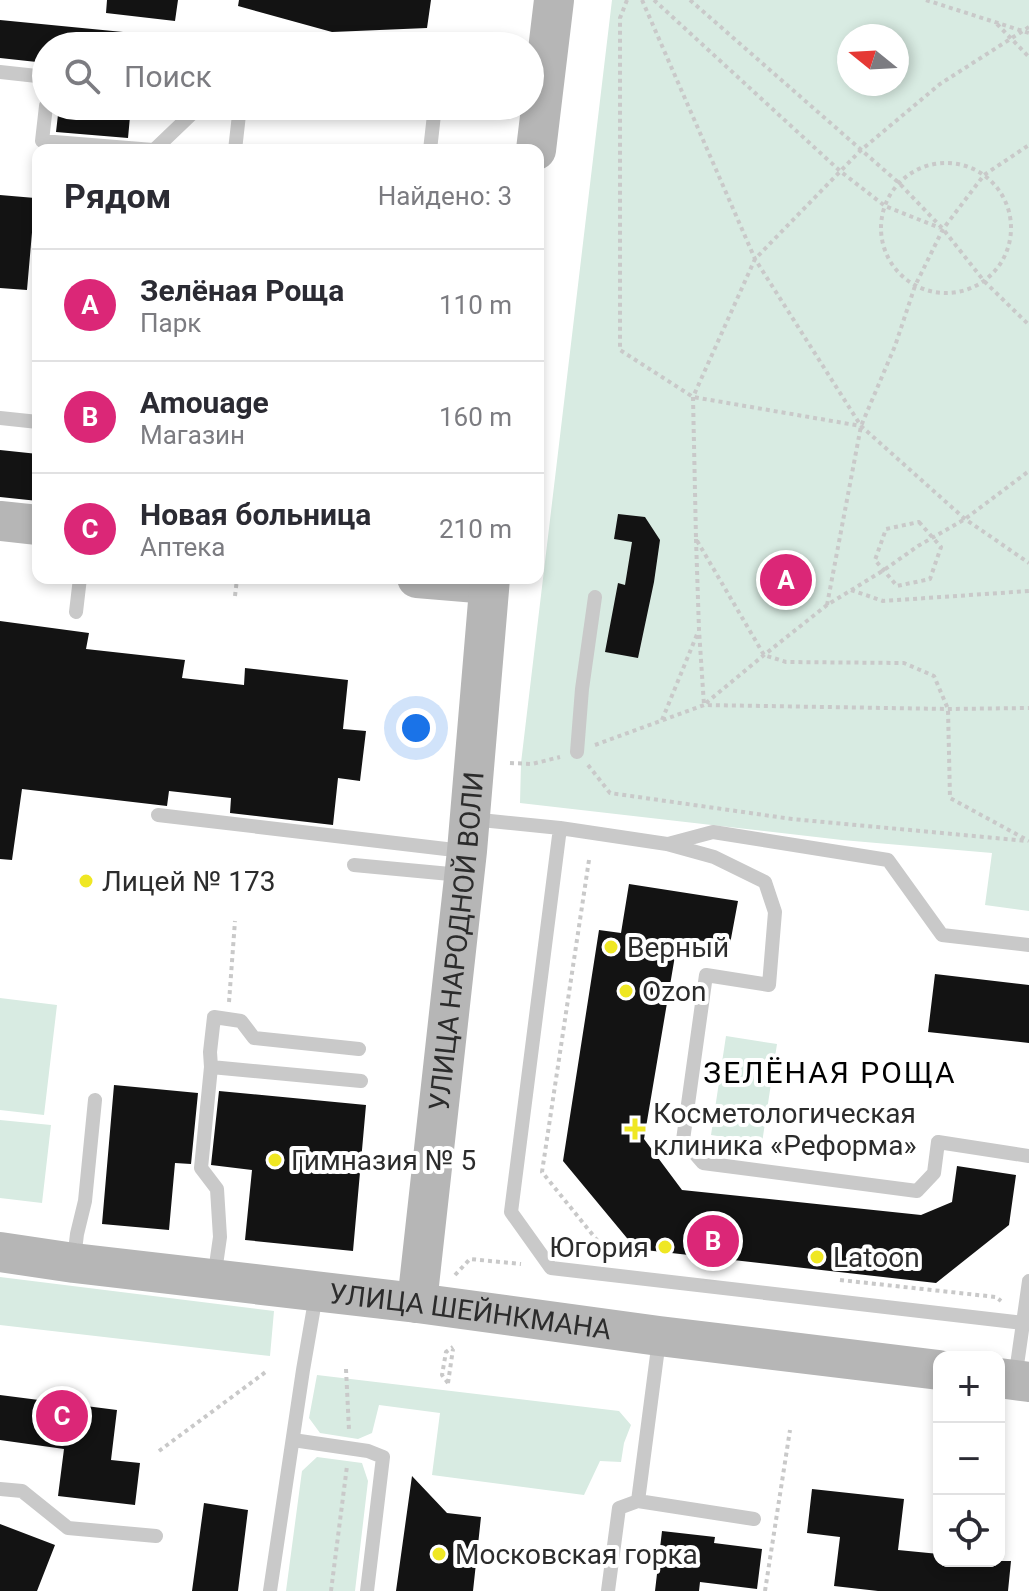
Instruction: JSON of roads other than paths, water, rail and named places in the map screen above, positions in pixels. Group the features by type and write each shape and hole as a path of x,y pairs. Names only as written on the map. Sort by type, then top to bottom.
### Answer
{"street":[{"path":"544,48 554,0"},
{"path":"536,120 536,144"},
{"path":"0,521 32,524"},
{"name":"УЛИЦА НАРОДНОЙ ВОЛИ","path":"417,1303 467,848 490,584"},
{"name":"УЛИЦА ШЕЙНКМАНА","path":"0,1252 933,1369"}],"lane":[{"path":"0,72 32,75"},
{"path":"44,120 42,141 79,144"},
{"path":"159,144 185,120"},
{"path":"236,144 238,120"},
{"path":"431,144 433,120"},
{"path":"0,418 32,421"},
{"path":"76,612 79,584"},
{"path":"577,752 595,597"},
{"path":"158,815 467,848"},
{"path":"560,828 511,1212 551,1268 1023,1323"},
{"path":"354,865 467,848 560,828 667,844 714,857 765,882 775,912 769,985 706,975 683,1140 703,1163 917,1191 934,1173 938,1142 1029,1156"},
{"path":"667,844 713,832 888,860 942,935 1029,945"},
{"path":"214,1279 220,1237 217,1189 201,1168 214,1017 241,1021 254,1038 359,1049"},
{"path":"211,1067 361,1081"},
{"path":"74,1263 85,1201 95,1100"},
{"path":"1014,1380 1029,1281"},
{"path":"270,1591 317,1293"},
{"path":"638,1501 659,1336"},
{"path":"293,1440 368,1451 383,1457 367,1591"},
{"path":"0,1489 22,1491 68,1528 156,1536"},
{"path":"608,1591 619,1508 638,1501 754,1519"}],"place":[{"name":"Зелёная Роща","path":"786,580"},
{"name":"Лицей № 173","path":"86,881"},
{"name":"Верный","path":"611,947"},
{"name":"Ozon","path":"626,991"},
{"name":"Косметологическая клиника «Реформа»","path":"635,1129"},
{"name":"Гимназия № 5","path":"275,1160"},
{"name":"Amouage","path":"713,1241"},
{"name":"Югория","path":"665,1247"},
{"name":"Latoon","path":"817,1257"},
{"name":"Новая больница","path":"62,1416"},
{"name":"Московская горка","path":"439,1554"}],"district":[{"name":"ЗЕЛЁНАЯ РОЩА","path":"830,1072"}]}
